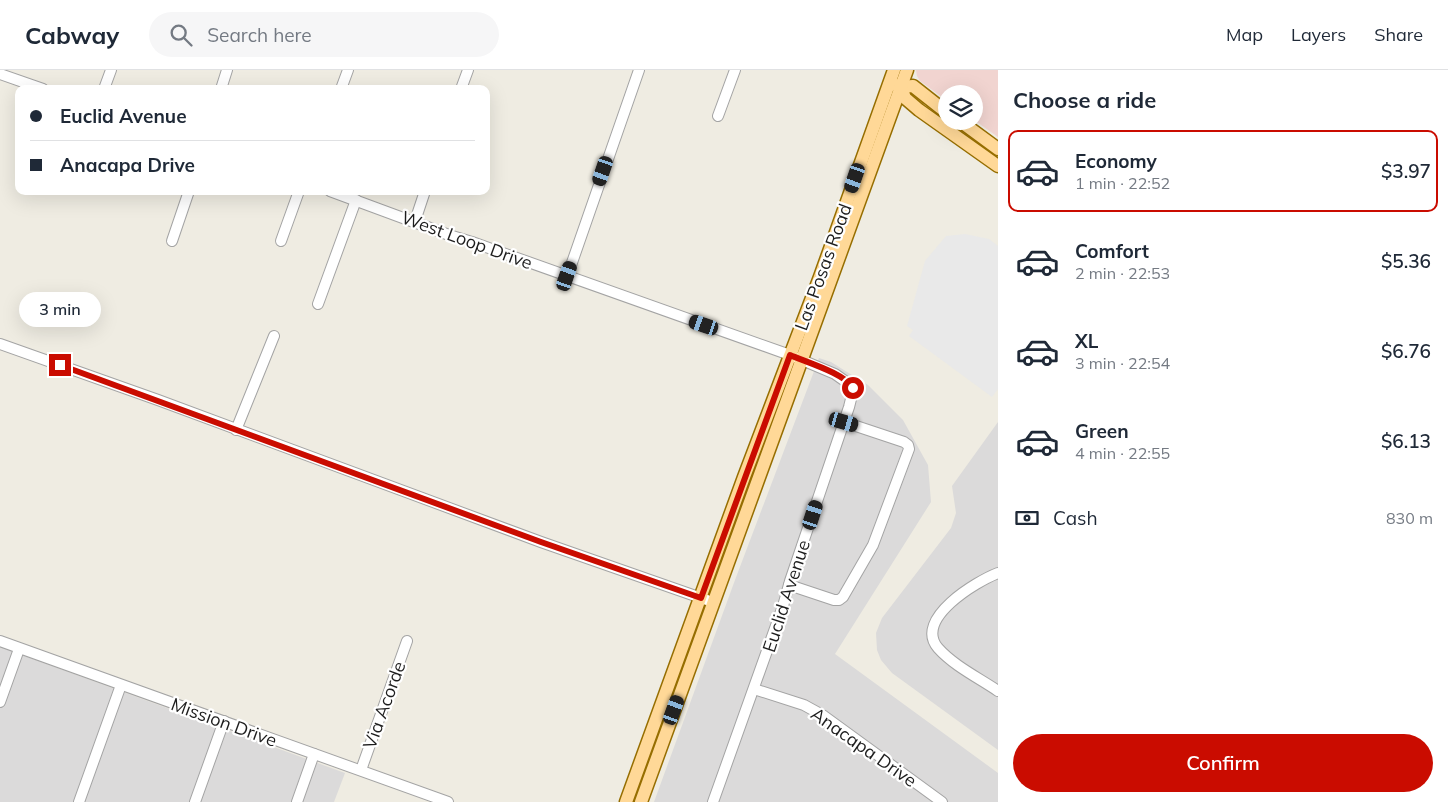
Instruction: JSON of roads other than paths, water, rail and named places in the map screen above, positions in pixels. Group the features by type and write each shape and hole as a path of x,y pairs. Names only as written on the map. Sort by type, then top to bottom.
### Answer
{"main road":[{"name":"Las Posas Road","path":"626,802 707,600 796,357 820,277 894,80 907,70"},
{"path":"894,80 913,86 938,106"},
{"path":"894,80 905,98 919,110 998,166"},
{"path":"972,130 998,149"},
{"name":"Las Posas Road","path":"640,802 707,600"}],"street":[{"path":"105,85 111,70"},
{"path":"222,85 227,70"},
{"path":"342,85 348,70"},
{"path":"462,85 468,70"},
{"path":"567,276 639,70"},
{"path":"718,116 735,70"},
{"path":"0,74 32,85"},
{"path":"172,241 188,195"},
{"path":"281,241 298,195"},
{"name":"West Loop Drive","path":"342,195 796,357"},
{"path":"415,221 424,195"},
{"path":"318,304 356,200"},
{"path":"236,430 274,336"},
{"path":"0,344 158,400 541,542 707,600"},
{"name":"Euclid Avenue","path":"713,802 754,688 853,391 852,386 835,374 796,357"},
{"path":"789,585 834,600 840,600 843,597 873,545 909,449 904,442 844,422"},
{"path":"998,573 970,586 947,606 936,623 934,638 938,648 949,658 998,691"},
{"name":"Mission Drive","path":"0,641 448,802"},
{"name":"Via Acorde","path":"361,770 407,641"},
{"path":"0,702 19,649"},
{"path":"79,802 121,685"},
{"name":"Anacapa Drive","path":"754,688 804,705 824,716 942,802"},
{"path":"195,802 224,721"},
{"path":"297,802 314,754"}]}
